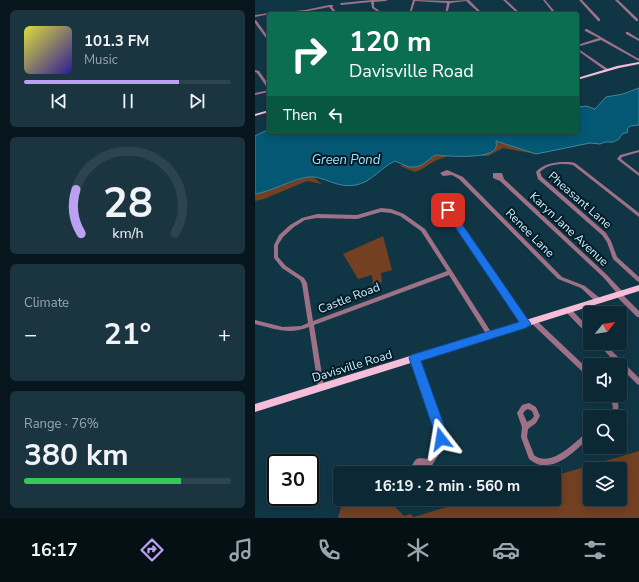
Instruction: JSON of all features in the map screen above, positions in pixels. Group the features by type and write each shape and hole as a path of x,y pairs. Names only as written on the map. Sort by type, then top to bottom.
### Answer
{"main road":[{"path":"579,78 639,62"},
{"path":"255,115 267,112"},
{"name":"Davisville Road","path":"255,408 639,288"}],"street":[{"path":"341,4 385,0"},
{"path":"411,12 414,0 449,2 466,0 480,12"},
{"path":"504,0 518,12"},
{"path":"544,0 554,12"},
{"path":"580,0 599,20"},
{"path":"615,0 637,20"},
{"path":"372,1 373,7 380,12"},
{"path":"446,12 449,2"},
{"path":"310,12 331,6 336,12"},
{"path":"255,16 267,14"},
{"path":"255,22 267,37"},
{"path":"586,30 639,62"},
{"path":"627,34 639,40"},
{"path":"579,46 600,39"},
{"path":"579,49 607,70"},
{"path":"255,71 258,72 267,85"},
{"path":"255,94 267,91"},
{"path":"639,151 621,156 619,159 639,175"},
{"name":"Pheasant Lane","path":"639,215 574,164 565,163 543,167 538,172 540,178 604,234 609,241 615,258 639,280"},
{"name":"Renee Lane","path":"452,174 461,178 559,276 567,282 583,287 599,301"},
{"name":"Karyn Jane Avenue","path":"502,180 605,276 639,315"},
{"path":"321,387 310,325 305,284 301,279 280,263 276,257 275,249 281,236 303,219 326,215 357,217 385,210 398,213 423,230 490,335"},
{"path":"448,210 526,324"},
{"name":"Castle Road","path":"255,322 291,330 310,325 450,272"},
{"path":"568,310 583,326"},
{"path":"533,321 583,368"},
{"path":"607,350 639,382"},
{"path":"414,358 440,435 438,451 431,462"},
{"path":"525,427 525,437 531,456 537,460 549,461 558,459 583,439"}],"shaded area":[{"path":"496,141 536,154 503,148 488,156 478,156 493,150"},
{"path":"435,155 449,156 435,161 423,169 415,172 400,166 403,164 417,167"},
{"path":"308,177 313,177 322,184 307,181 264,199 255,201 255,194"},
{"path":"383,236 392,270 381,273 382,282 373,285 372,275 358,279 343,254"},
{"path":"639,451 639,518 338,518 341,506 394,506 404,516 410,514 414,517 450,506 561,506 561,474 583,467 583,506 627,506 627,462 602,462"}],"water":[{"name":"Green Pond","path":"639,88 639,125 630,126 627,129 628,132 622,134 619,139 613,142 605,142 600,144 590,143 536,154 496,141 496,147 493,151 478,156 435,155 422,165 416,167 409,167 395,161 372,178 356,185 349,186 336,184 319,178 308,177 255,194 255,136 265,131 267,131 267,134 579,134 579,107 586,106 595,109 606,97 623,94"}],"route":[{"path":"441,439 439,428 414,358 526,324 448,210"}]}
